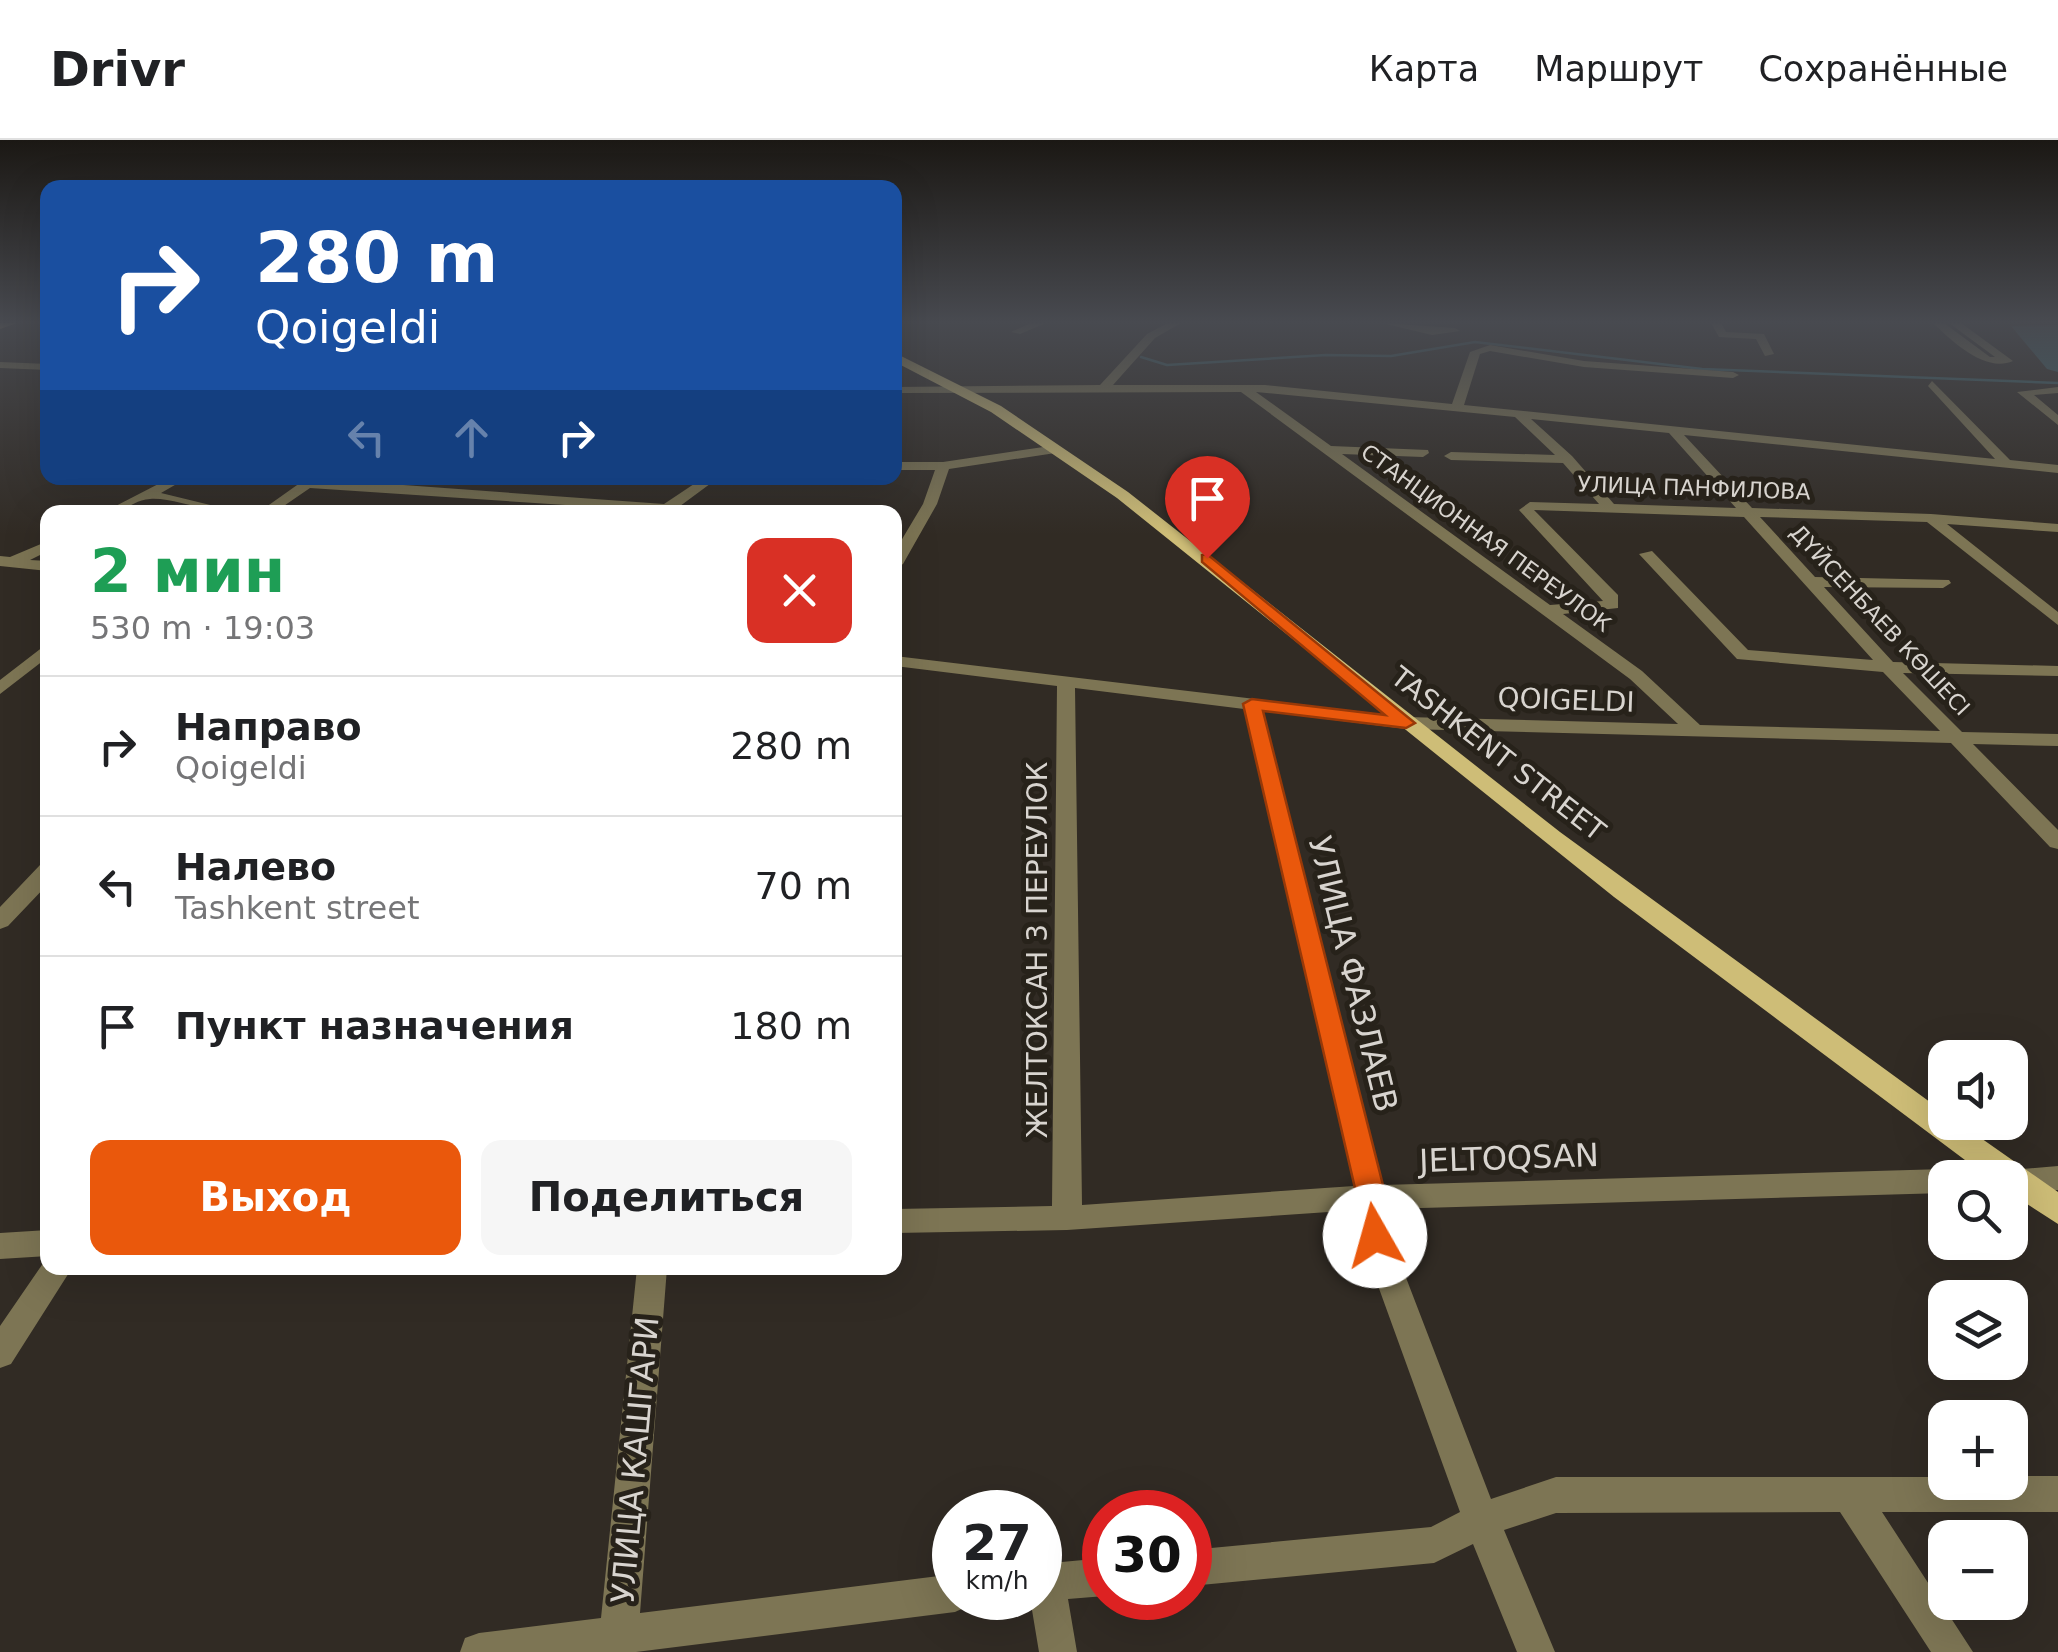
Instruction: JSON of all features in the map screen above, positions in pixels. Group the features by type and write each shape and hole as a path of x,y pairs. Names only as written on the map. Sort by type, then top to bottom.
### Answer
{"main road":[{"name":"TASHKENT STREET","path":"967,394 1057,449 1237,580 1406,723 1537,826 1986,1160"},
{"name":"TASHKENT STREET","path":"2028,1190 2058,1210"}],"street":[{"name":"СТАНЦИОННАЯ ПЕРЕУЛОК","path":"1251,394 1636,675 1698,732"},
{"path":"1309,394 2058,468"},
{"path":"1457,408 1462,394"},
{"path":"1941,394 2005,462"},
{"path":"2025,394 2058,422"},
{"path":"1520,414 1609,507"},
{"name":"ДҮЙСЕНБАЕВ КӨШЕСІ","path":"1671,428 1888,667 2058,842"},
{"path":"902,466 942,466 1057,449"},
{"path":"1330,450 1423,453"},
{"path":"1451,456 1567,459"},
{"path":"902,552 930,504 942,466"},
{"path":"125,505 166,485"},
{"path":"276,505 306,485"},
{"path":"361,485 605,505"},
{"path":"673,505 701,485"},
{"path":"147,494 199,505"},
{"name":"УЛИЦА ПАНФИЛОВА","path":"1544,610 1612,605 1610,595 1526,510 1539,505 1931,518 2058,528"},
{"path":"1931,518 2049,606 2058,620"},
{"path":"7,561 40,548"},
{"path":"1647,554 1743,655 1888,667 2058,671"},
{"path":"7,561 40,565"},
{"path":"1814,582 1943,583"},
{"path":"0,689 40,655"},
{"name":"QOIGELDI","path":"902,663 1406,723 2058,740"},
{"name":"ЖЕЛТОКСАН 3 ПЕРЕУЛОК","path":"1066,682 1067,1218"},
{"name":"УЛИЦА ФАЗЛАЕВ","path":"1252,704 1371,1197 1375,1236 1536,1652"},
{"path":"0,921 40,878"},
{"path":"2028,1179 2058,1178"},
{"name":"JELTOQSAN","path":"902,1222 1067,1218 1371,1197 1928,1181"},
{"path":"0,1246 40,1244"},
{"path":"0,1353 52,1275"},
{"name":"УЛИЦА КАШГАРИ","path":"618,1643 651,1275"},
{"path":"1212,1566 1434,1545 1482,1520 1556,1495 2058,1494"},
{"path":"1850,1496 1954,1652"},
{"path":"479,1652 618,1643 932,1596"},
{"path":"1051,1620 1058,1652"}],"route":[{"path":"1207,558 1406,723 1252,704 1371,1197 1375,1236"}]}
